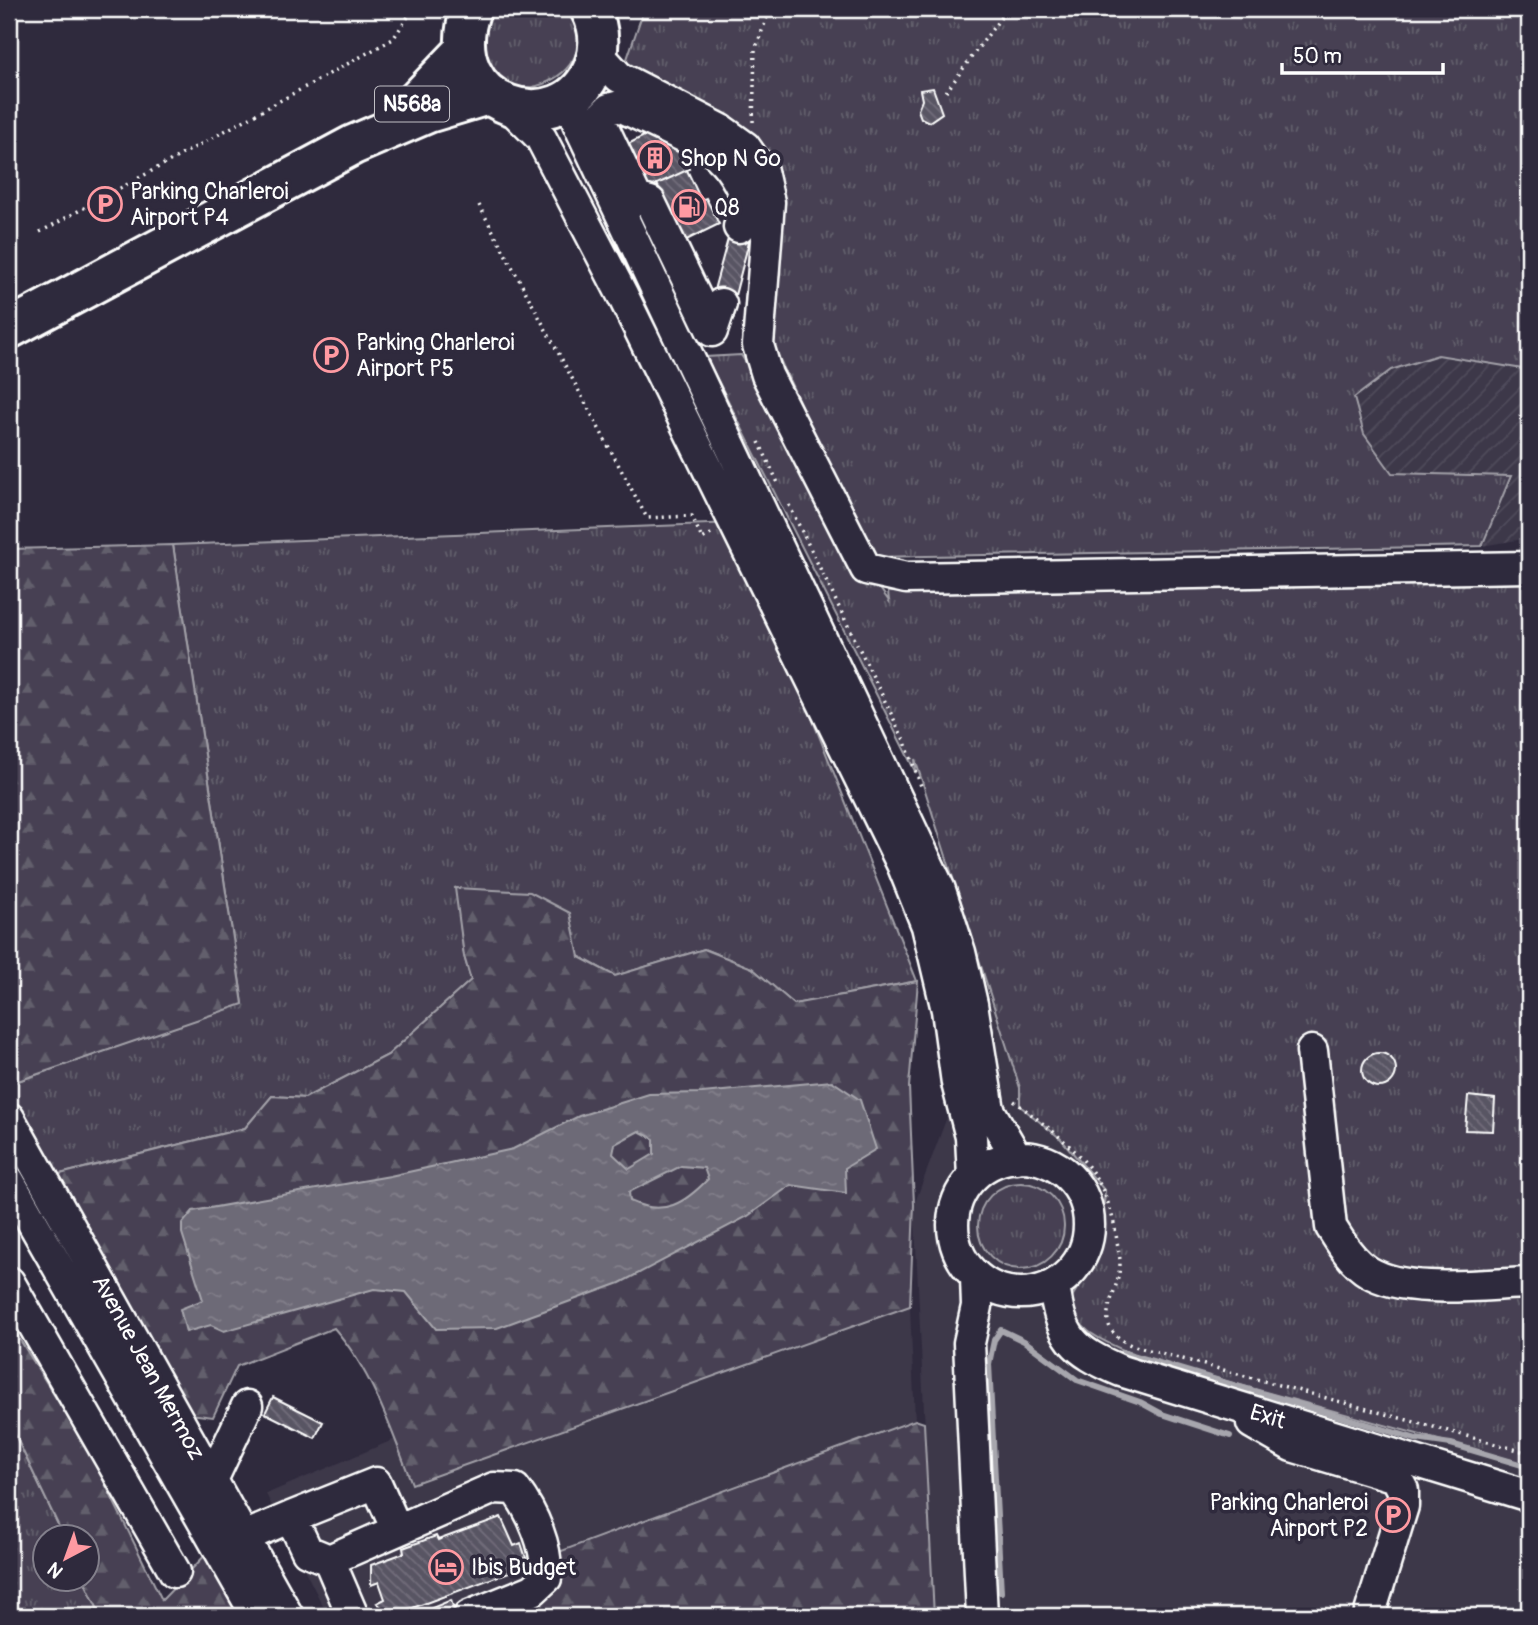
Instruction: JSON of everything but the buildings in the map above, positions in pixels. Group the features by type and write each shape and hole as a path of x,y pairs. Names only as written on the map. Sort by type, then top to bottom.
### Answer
{"main road":[{"path":"463,52 464,29 471,9"},
{"path":"575,93 590,75 596,35 623,9"},
{"name":"N568a","path":"353,145 417,100 463,52 471,75 498,100 531,110 555,105 575,93"},
{"name":"N568a","path":"9,328 353,145 428,113 498,100"}],"street":[{"path":"596,35 620,77 720,129 744,147 762,172 769,202 758,345 767,375 866,569 906,578 1529,566"},
{"path":"575,93 578,123 624,195 650,202 710,302 669,314 623,296"},
{"path":"498,100 541,138 623,296 902,864 927,926 947,1010 957,1083 971,1137 973,1177"},
{"path":"739,227 748,206 737,178 723,159 666,127 620,106 609,109 602,116 602,125 624,195 669,314 940,890 960,952 972,1004 989,1110 1017,1158"},
{"path":"1312,1051 1331,1227 1346,1251 1369,1273 1415,1286 1529,1283"},
{"name":"Avenue Jean Mermoz","path":"9,1118 288,1616"},
{"path":"1017,1158 1053,1165 1073,1183 1086,1207 1089,1225 1083,1251 1069,1274 1054,1285 1035,1292 1014,1293 994,1288 976,1277 958,1251 953,1220 963,1190 973,1177 986,1167 1017,1158"},
{"name":"Avenue Jean Mermoz","path":"9,1181 257,1616"},
{"path":"976,1277 977,1306 969,1343 982,1616"},
{"path":"9,1282 175,1572"},
{"name":"Exit","path":"1054,1285 1062,1326 1077,1348 1121,1371 1529,1496"},
{"path":"1159,1382 1258,1426 1292,1446 1396,1478 1403,1490 1403,1506 1369,1616"},
{"path":"212,1480 247,1406"},
{"path":"244,1538 376,1483 397,1530"},
{"path":"329,1560 494,1488 515,1489 528,1506 547,1559 546,1578 533,1590 469,1616"},
{"path":"291,1517 307,1551 329,1560 353,1616"}],"path":[{"path":"40,232 393,39 413,9"},
{"path":"753,130 755,50 771,9"},
{"path":"946,92 1007,9"},
{"path":"479,205 647,518 692,516 702,539 734,523"},
{"path":"1010,1098 1085,1158 1105,1191 1115,1226 1120,1264 1107,1313 1107,1322 1116,1338 1131,1345 1529,1453"}],"shaded area":[{"path":"1438,355 1529,370 1529,538 1482,546 1510,476 1391,473 1364,434 1354,398 1391,370"},
{"path":"1529,576 1529,1616 934,1616 914,1205 990,1002 1004,998"},
{"path":"910,1306 915,1420 556,1552 562,1571 542,1602 544,1616 328,1616 266,1494 395,1439 412,1483"}],"green space":[{"path":"492,9 566,9 578,31 577,51 566,69 550,81 530,87 510,85 494,73 485,49 483,33 484,24"},
{"path":"644,9 1529,9 1529,370 1438,355 1391,370 1354,398 1364,434 1392,473 1511,476 1482,546 870,557 771,340 781,204 625,65"},
{"path":"741,355 820,479 866,569 889,601 888,592 1529,576 1529,1465 1136,1356 1094,1336 1078,1321 1070,1300 1099,1254 1105,1191 1061,1139 1020,1106 1020,1088 915,759 916,773 706,357"},
{"path":"734,523 917,981 794,1004 752,968 704,949 615,976 456,888 464,956 471,980 388,1055 305,1098 272,1096 245,1128 44,1178 9,1118 9,1084 243,1003 173,545"},
{"path":"173,545 243,1004 9,1084 9,549"},
{"path":"455,888 530,892 570,913 579,957 615,976 704,949 752,968 794,1004 918,981 909,1087 914,1205 910,1306 412,1484 370,1382 334,1328 237,1366 213,1417 175,1412 44,1178 245,1128 272,1096 305,1098 388,1055 471,980 464,956"},
{"path":"1021,1183 1038,1186 1052,1195 1061,1209 1064,1226 1061,1243 1052,1257 1038,1266 1021,1269 1004,1266 990,1257 981,1243 978,1226 981,1209 990,1195 1004,1186"},
{"path":"9,1322 90,1453 162,1600 215,1545 254,1616 101,1616 91,1594 102,1594 102,1524 58,1524 9,1422"},
{"path":"915,1420 924,1423 934,1616 544,1616 542,1602 562,1571 556,1553"},
{"path":"9,1422 58,1524 32,1524 32,1594 91,1594 101,1616 51,1616 41,1608 22,1616 9,1616"}],"water":[{"path":"832,1081 860,1100 876,1149 845,1168 846,1193 791,1185 748,1216 620,1283 497,1328 436,1329 406,1292 374,1289 224,1331 211,1325 186,1332 180,1309 203,1300 182,1233 182,1224 193,1211 390,1176 513,1149 579,1116 649,1094 702,1093","holes":["639,1131 654,1139 654,1154 629,1169 613,1154 615,1144","681,1166 704,1168 708,1179 691,1195 673,1205 653,1208 630,1201 629,1192"]}],"waterway":[{"path":"1001,1592 989,1364 994,1340 1001,1330 1024,1341 1077,1380 1140,1402 1162,1414 1230,1436"},
{"path":"1122,1352 1416,1439 1451,1444 1529,1467"}],"place":[{"name":"Shop N Go","path":"655,158"},
{"name":"Parking Charleroi Airport P4","path":"105,204"},
{"name":"Q8","path":"689,207"},
{"name":"Parking Charleroi Airport P5","path":"331,355"},
{"name":"Parking Charleroi Airport P2","path":"1393,1515"},
{"name":"Ibis Budget","path":"446,1567"}]}
